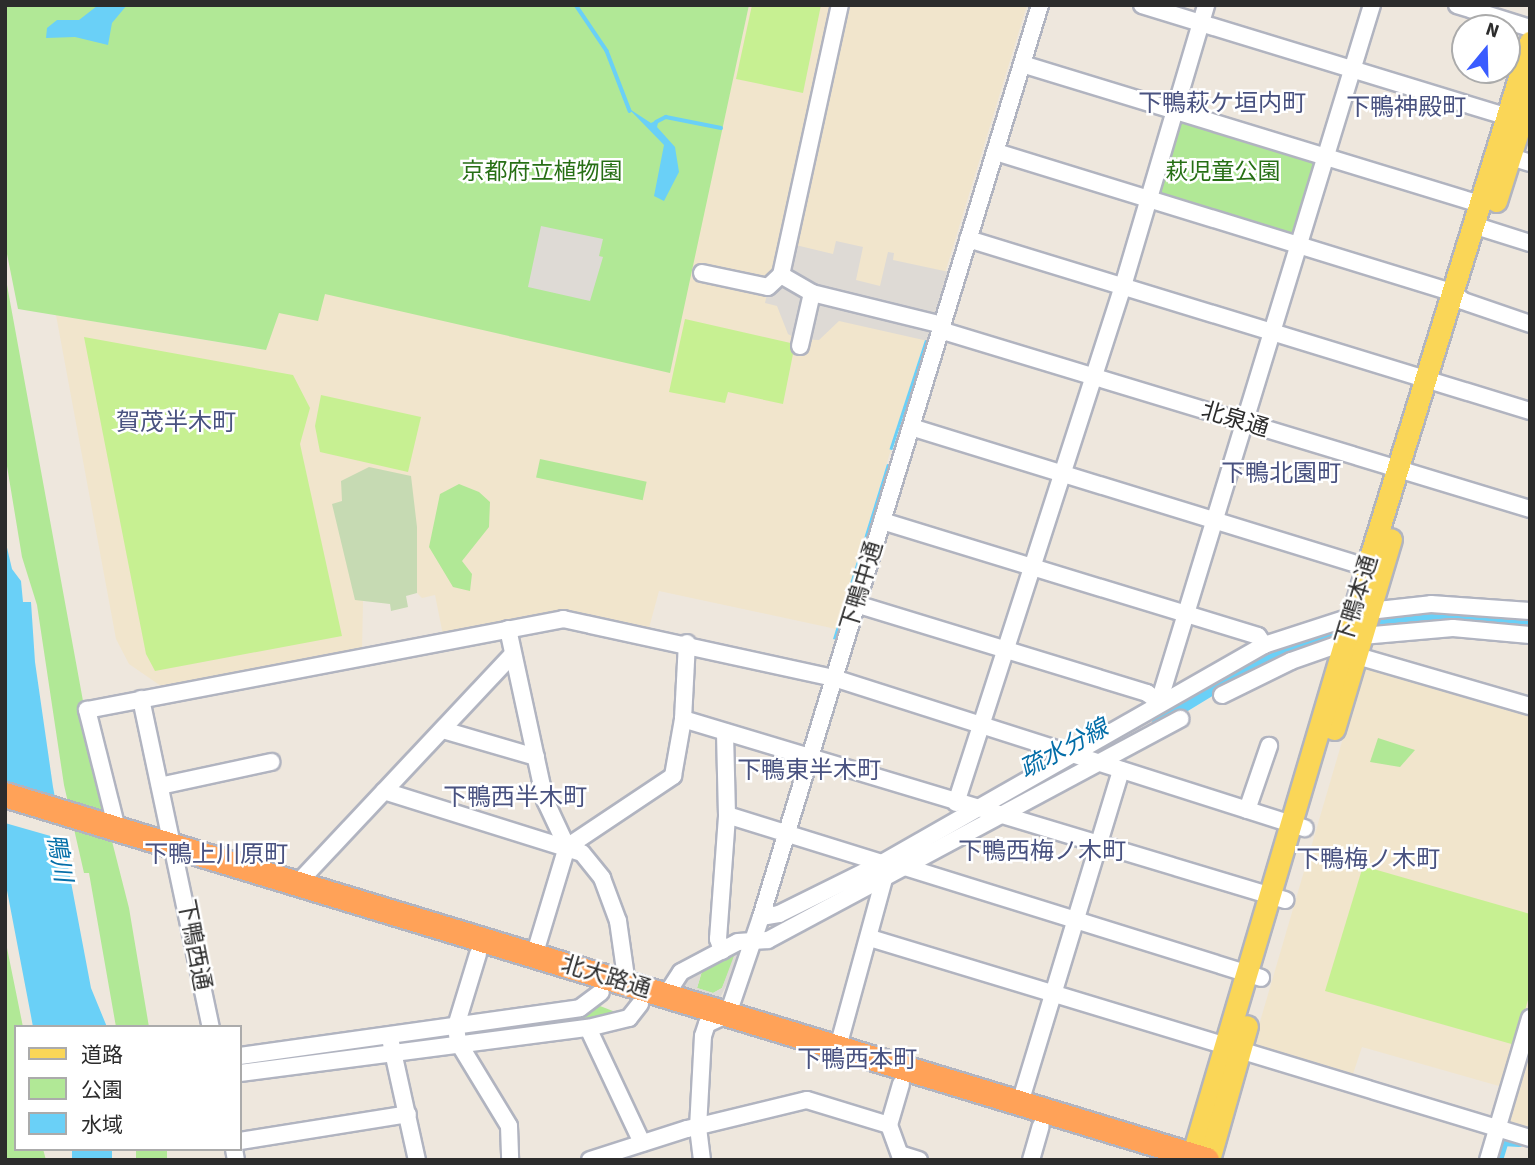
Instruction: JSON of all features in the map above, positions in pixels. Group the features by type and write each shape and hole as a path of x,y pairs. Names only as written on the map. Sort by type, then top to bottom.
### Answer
{"highway":[{"name":"北大路通","path":"5,795 175,854 601,992 666,995 718,1019 838,1047 1200,1159"},
{"name":"北大路通","path":"5,810 113,833"},
{"name":"北大路通","path":"175,854 298,884 534,956 634,994 718,1019 901,1084 1149,1160"}],"main road":[{"name":"下鴨本通","path":"1200,1159 1278,898 1347,647 1361,614 1480,227 1512,157 1526,84 1530,42"},
{"name":"下鴨本通","path":"1480,227 1479,204 1512,157 1506,117 1526,84"},
{"name":"下鴨本通","path":"1361,614 1367,567 1404,471"}],"street":[{"path":"702,273 768,287 781,275 840,5"},
{"name":"下鴨中通","path":"702,1160 698,1128 718,1019 761,917 911,427 937,326 996,152 1040,5"},
{"path":"1142,5 1506,117"},
{"path":"956,803 1123,286 1206,5"},
{"path":"1159,702 1372,5"},
{"path":"1457,5 1530,28"},
{"path":"1022,64 1479,204"},
{"path":"996,152 1298,244 1530,324"},
{"path":"1480,227 1530,243"},
{"path":"968,239 1530,411"},
{"name":"北泉通","path":"781,275 812,293 937,326 1094,377 1530,509"},
{"path":"800,346 812,293"},
{"path":"911,427 1367,567"},
{"path":"882,522 1258,636 1264,645"},
{"path":"856,604 1147,693 1159,702"},
{"path":"666,995 681,972 722,951 753,940 768,940 891,869 975,809 1159,702 1264,645 1361,614 1431,604 1530,611"},
{"path":"113,833 87,710 508,629 574,620 687,643 834,678 1298,826"},
{"path":"1223,695 1291,661 1347,647 1453,628 1530,635"},
{"path":"508,629 545,800 567,847"},
{"path":"534,956 567,847 673,776 683,719 687,643"},
{"path":"1347,647 1530,706"},
{"path":"298,884 512,655"},
{"name":"下鴨西通","path":"141,699 211,1025"},
{"path":"683,719 1278,898"},
{"path":"761,917 779,914 891,869 1101,764 1180,719"},
{"path":"443,730 536,757"},
{"path":"722,951 718,939 727,815 725,732"},
{"path":"1247,810 1269,747"},
{"path":"160,786 271,762"},
{"path":"1020,1103 1121,770"},
{"path":"384,791 582,853 601,878 618,921 634,994 629,1017 588,1028 457,1034"},
{"path":"727,815 891,869 1255,976"},
{"path":"838,1047 891,869"},
{"path":"870,939 1530,1138"},
{"path":"478,954 457,1034 509,1126 510,1160"},
{"path":"242,1056 391,1043 457,1034 580,1008 601,992"},
{"path":"1489,1160 1530,1018"},
{"path":"588,1028 642,1143"},
{"path":"242,1073 391,1043"},
{"path":"391,1043 417,1160"},
{"path":"901,1084 889,1125 901,1157 919,1160"},
{"path":"590,1160 642,1143 807,1100 889,1125"},
{"path":"242,1141 408,1114"},
{"path":"1031,1160 1041,1126"}],"shaded area":[{"path":"749,5 1027,5 836,629 659,591 649,628 566,611 443,635 435,595 422,598 417,593 417,527 355,599 363,601 362,651 161,686 129,664 116,639 56,315 265,350 279,312 325,293 669,372"},
{"path":"541,226 603,239 599,256 603,257 590,301 528,287"},
{"path":"779,241 833,254 836,241 863,247 856,280 880,286 888,252 894,253 893,260 949,272 928,341 839,321 819,340 797,339 788,334 777,306 765,303"},
{"path":"1365,663 1530,711 1530,1005 1506,1088 1362,1047 1352,1077 1252,1049"},
{"path":"740,949 742,954 719,1000 680,989 681,979","holes":["735,953 722,988 713,993 697,988 702,971"]},
{"path":"1530,1039 1530,1132 1509,1126 1506,1120"}],"green space":[{"name":"京都府立植物園","path":"5,5 749,5 670,373 325,294 318,321 279,313 266,350 18,309 5,244"},
{"path":"752,5 821,5 803,93 736,79"},
{"name":"萩児童公園","path":"1184,116 1314,158 1318,166 1297,230 1288,235 1161,196 1155,187 1175,121"},
{"path":"5,274 100,794 129,908 149,1025 116,1025 89,873 84,873 64,785 37,605 22,557 5,454"},
{"path":"685,319 795,344 783,404 728,392 725,403 669,392"},
{"path":"84,337 293,375 310,408 300,444 342,636 155,671 146,654"},
{"path":"321,395 421,417 408,472 320,452 315,426"},
{"path":"540,459 647,482 643,500 536,478"},
{"path":"369,467 411,476 417,527 417,593 406,596 408,607 391,611 390,604 355,600 332,504 342,501 341,481"},
{"path":"459,484 479,492 490,502 489,527 462,561 472,574 470,591 453,587 429,547 440,494"},
{"path":"1378,738 1415,750 1400,767 1370,762"},
{"path":"1363,866 1530,914 1530,993 1515,1045 1325,991"},
{"path":"5,938 23,1025 14,1025 14,1151 44,1151 46,1160 5,1160"},
{"path":"736,954 722,988 713,993 697,988 702,971"},
{"path":"600,1006 618,1013 580,1024 466,1034 577,1015"},
{"path":"136,1151 167,1151 167,1160 136,1160"}],"water":[{"path":"127,5 112,23 108,45 75,37 46,38 47,28 57,20 79,20 97,6"},
{"path":"628,108 651,123 659,119 657,127 675,147 679,172 664,201 654,196 664,145"},
{"path":"925,340 928,341 892,450 889,449"},
{"path":"887,464 890,465 837,640 833,639"},
{"name":"鴨川","path":"5,539 12,569 21,581 23,602 31,602 35,662 53,787 91,988 106,1025 33,1025 5,880"},
{"path":"72,1151 112,1151 112,1160 72,1160"}],"pier":[{"path":"5,782 59,798 68,841 5,823"}],"waterway":[{"path":"576,5 607,51 630,111"},
{"path":"656,122 666,117 721,128"},
{"name":"疏水分線","path":"1378,622 1445,614 1530,623"},
{"name":"疏水分線","path":"1158,722 1255,663 1332,634"},
{"name":"疏水分線","path":"985,813 1047,782"},
{"path":"1497,1160 1503,1140 1519,1141"}],"district":[{"name":"下鴨萩ケ垣内町","path":"1222,104"},
{"name":"下鴨神殿町","path":"1406,108"},
{"name":"賀茂半木町","path":"176,423"},
{"name":"下鴨北園町","path":"1281,474"},
{"name":"下鴨東半木町","path":"809,771"},
{"name":"下鴨西半木町","path":"515,798"},
{"name":"下鴨西梅ノ木町","path":"1042,852"},
{"name":"下鴨上川原町","path":"216,855"},
{"name":"下鴨梅ノ木町","path":"1368,860"},
{"name":"下鴨西本町","path":"857,1060"}]}
